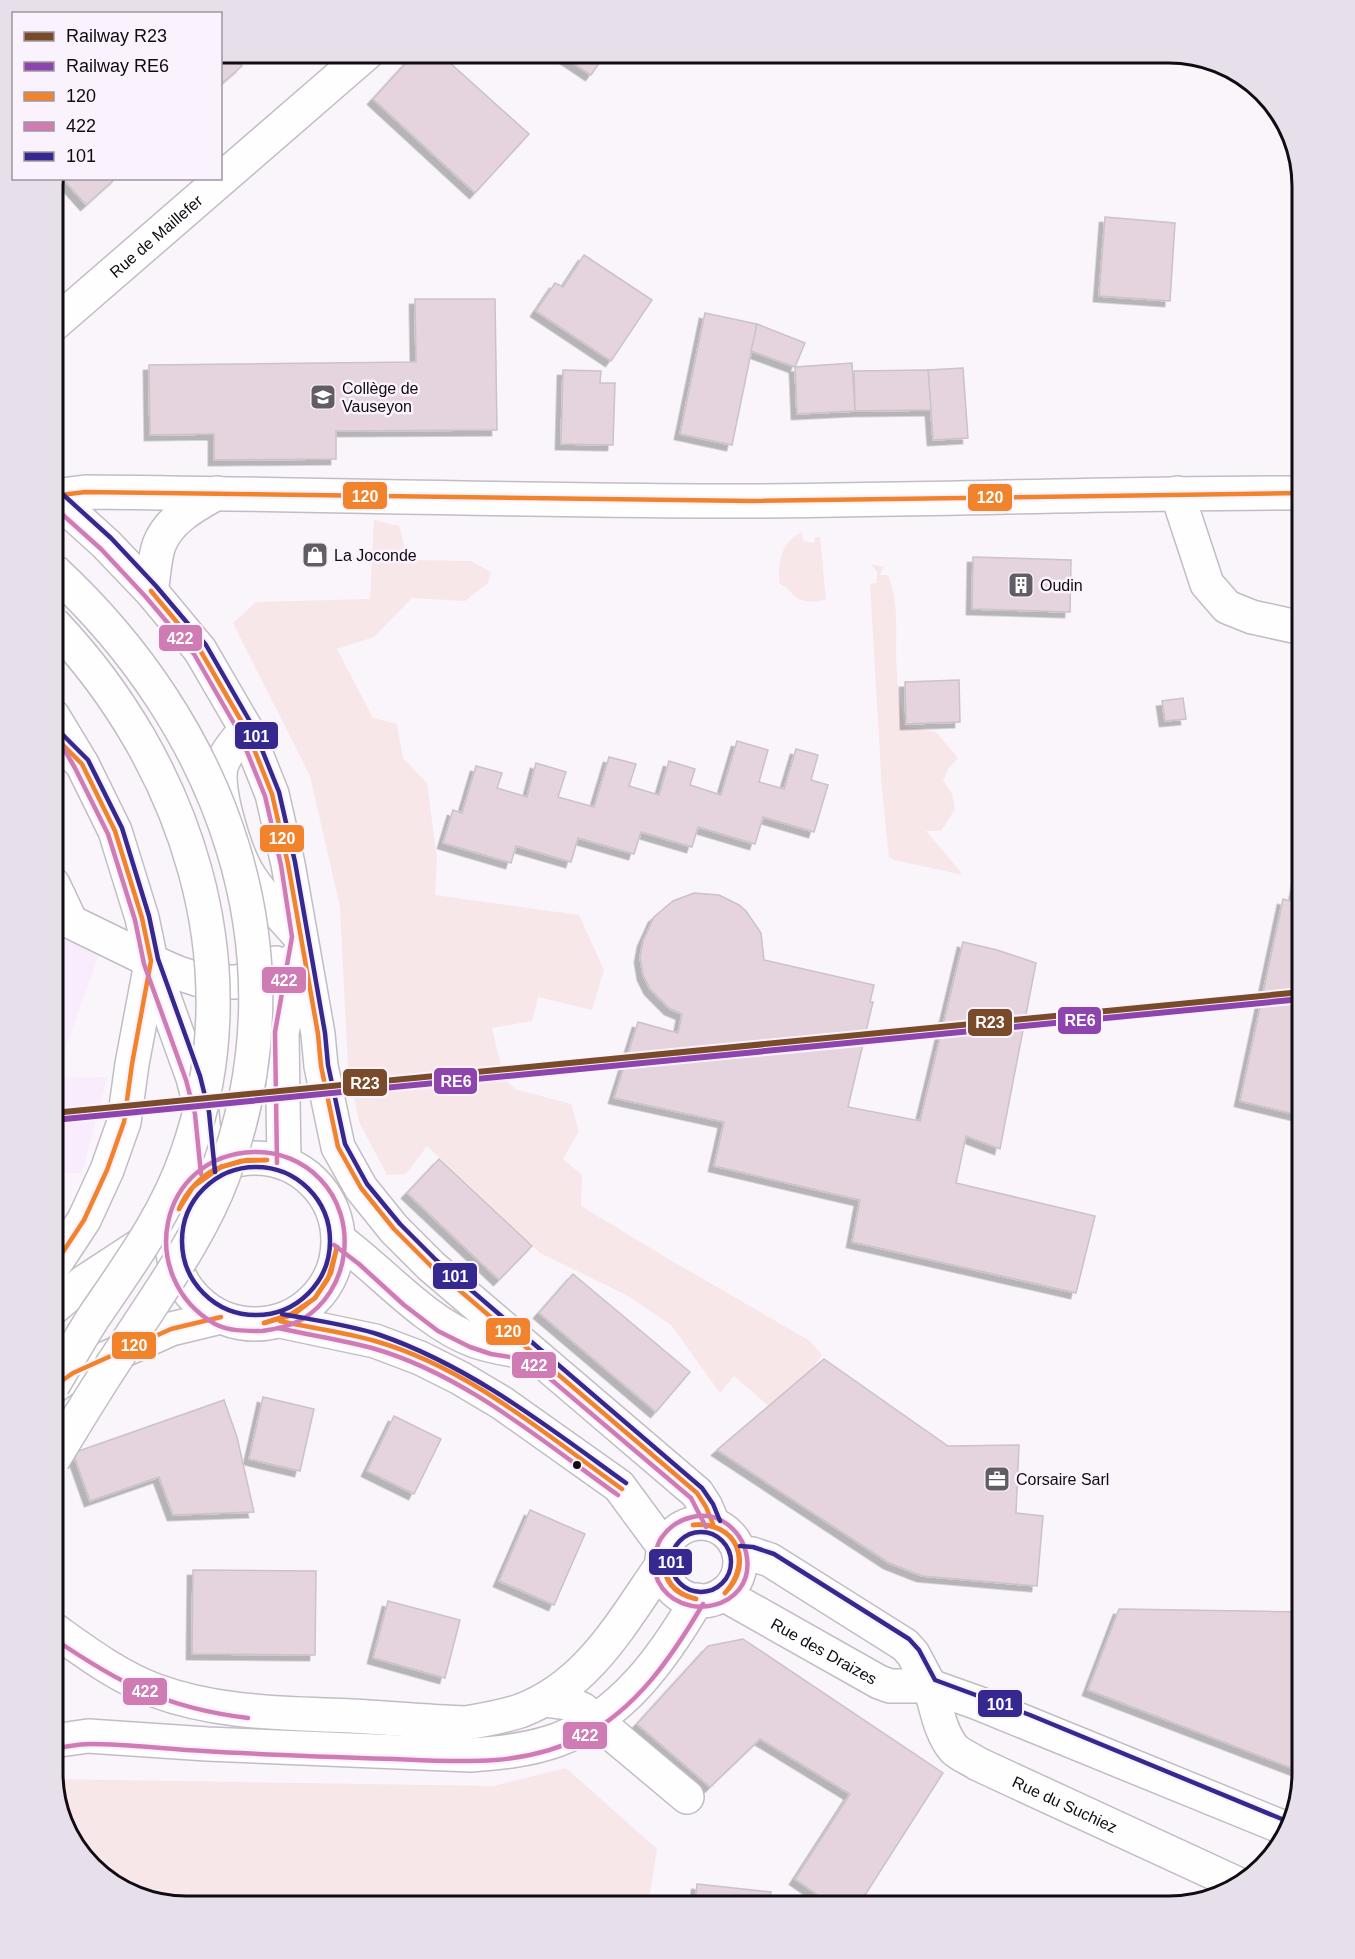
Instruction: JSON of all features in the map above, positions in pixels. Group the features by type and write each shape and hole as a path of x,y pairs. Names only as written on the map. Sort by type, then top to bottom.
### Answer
{"main road":[{"name":"Rue de Maillefer","path":"222,178 354,63"},
{"name":"Rue de Maillefer","path":"63,316 220,180"},
{"path":"63,495 85,492 217,493 752,501 1292,493"},
{"path":"151,591 159,545 172,524 189,509 217,493"},
{"path":"1177,493 1207,584 1227,607 1252,617 1292,626"},
{"path":"63,505 106,544 151,591 200,650 246,729 272,794 288,864 318,1034 321,1066 338,1147 361,1188 394,1229 431,1266 697,1494 706,1507 713,1524"},
{"path":"63,580 109,626 155,687 191,746 223,816 240,872 252,928 257,991 252,1062 241,1118 223,1176 200,1226 63,1443"},
{"path":"63,634 81,653 118,704 150,756 180,820 198,876 210,942 213,1005 209,1062 199,1117 183,1164 145,1241 93,1318 63,1368"},
{"path":"246,729 230,749 221,767 220,793 238,855 250,878 300,937"},
{"path":"63,733 82,764 116,831 142,918 151,961 193,1078 202,1113 208,1173"},
{"path":"63,745 82,764"},
{"path":"63,905 71,922 178,973 206,982 238,982 271,968 300,937"},
{"path":"284,1163 282,1033 300,937"},
{"path":"63,1252 84,1220 107,1170 124,1122 151,961"},
{"path":"258,1158 284,1163 301,1173 316,1186 328,1202 336,1220 338,1239 335,1266 323,1290 304,1309 280,1321 260,1324 240,1323 221,1317 198,1301 181,1279 172,1251 174,1223 180,1207 189,1191 208,1173 232,1162 258,1158"},
{"path":"63,1300 84,1282 174,1223"},
{"path":"338,1239 442,1324 483,1344 531,1353"},
{"path":"63,1380 171,1329 221,1317"},
{"path":"280,1321 375,1341 420,1358 502,1403 619,1486 663,1556 665,1578 673,1589 684,1597 710,1597"},
{"path":"63,1636 99,1660 152,1689 192,1702 262,1712 466,1722 520,1711 568,1685 591,1664 678,1530 699,1523 713,1524 733,1541 739,1553 740,1564 732,1586 710,1597 634,1688 596,1720 557,1740 501,1753 471,1755 207,1744 88,1736 63,1739"},
{"path":"739,1553 752,1554 770,1560 904,1645 913,1654 930,1686"},
{"name":"Rue des Draizes","path":"710,1597 879,1682 890,1686 930,1686 1028,1722 1280,1826"},
{"path":"591,1664 585,1684 588,1705 596,1720"},
{"name":"Rue du Suchiez","path":"930,1686 945,1736 955,1750 978,1764 1230,1880"},
{"path":"544,1700 567,1703 582,1709 687,1797"}],"shaded area":[{"path":"374,520 399,526 408,560 471,561 491,572 488,583 465,601 412,598 374,637 337,649 373,718 397,724 403,758 427,783 437,858 435,895 579,915 604,970 592,1010 538,997 532,1021 492,1028 504,1078 515,1089 571,1104 579,1131 563,1159 582,1175 581,1206 810,1341 822,1355 778,1414 734,1376 720,1393 671,1325 628,1296 540,1253 427,1146 406,1174 387,1175 359,1122 348,1067 340,907 310,776 233,623 256,602 370,599"},
{"path":"802,532 803,541 814,543 815,537 820,537 826,600 814,602 802,600 780,584 779,569 782,554 789,542"},
{"path":"871,564 884,567 880,575 888,575 892,587 896,612 896,662 904,726 936,732 958,758 949,768 943,780 952,794 955,809 941,831 926,831 963,875 889,857 882,790 870,584 877,583 877,572"},
{"path":"63,892 98,957 63,1055"},
{"path":"107,1077 82,1173 63,1173 63,1078"},
{"path":"566,1768 657,1849 650,1896 178,1896 154,1892 124,1880 111,1871 88,1848 72,1820 63,1779 494,1786"}],"building":[{"path":"222,63 239,63 242,66 222,83"},
{"path":"406,63 450,63 529,134 475,193 373,99"},
{"path":"573,63 599,63 591,75"},
{"path":"64,180 114,180 86,205"},
{"path":"1105,217 1175,223 1170,301 1099,296"},
{"path":"584,255 652,300 611,361 536,311 555,283 563,287"},
{"name":"Collège de Vauseyon","path":"415,299 495,299 497,430 336,431 336,459 214,460 214,434 150,435 149,365 416,362"},
{"path":"705,313 757,324 732,445 680,434"},
{"path":"757,324 805,343 795,367 751,351"},
{"path":"852,363 855,411 797,414 795,367"},
{"path":"963,368 968,438 933,440 928,370"},
{"path":"563,370 601,371 600,383 615,383 613,445 561,444"},
{"path":"928,370 931,410 855,411 854,371"},
{"name":"Oudin","path":"973,557 1071,560 1070,612 972,609"},
{"path":"959,680 960,722 906,724 905,682"},
{"path":"1183,698 1186,719 1165,721 1162,701"},
{"path":"737,741 768,750 759,782 784,789 796,749 818,755 811,780 828,785 814,832 763,817 755,844 698,827 692,847 641,832 634,854 578,838 571,862 516,846 511,863 443,843 453,810 462,813 476,766 502,773 497,788 527,797 536,763 566,772 558,797 594,807 609,757 636,764 629,786 659,795 669,761 695,769 690,785 721,795"},
{"path":"694,893 719,895 746,911 761,933 764,960 874,985 870,1002 873,1002 848,1107 920,1121 963,942 1036,963 1000,1149 966,1136 956,1183 1095,1216 1076,1293 852,1242 860,1200 714,1166 724,1122 614,1098 638,1022 678,1033 682,1014 670,1009 650,989 643,975 640,957 643,941 654,917 673,901"},
{"path":"1283,899 1292,902 1292,1114 1240,1101"},
{"path":"439,1159 532,1246 499,1280 407,1193"},
{"path":"573,1274 690,1372 656,1412 539,1313"},
{"path":"824,1359 948,1446 1019,1445 1016,1513 1043,1516 1037,1586 922,1576 889,1563 717,1450"},
{"path":"263,1397 314,1409 300,1471 249,1459"},
{"path":"224,1400 237,1437 254,1512 173,1515 159,1477 90,1501 73,1453"},
{"path":"394,1416 441,1439 414,1494 367,1471"},
{"path":"530,1510 585,1534 554,1605 499,1581"},
{"path":"193,1570 316,1571 315,1655 192,1654"},
{"path":"388,1601 460,1620 445,1678 373,1658"},
{"path":"1119,1609 1292,1612 1292,1768 1088,1690"},
{"path":"743,1639 943,1773 864,1896 820,1896 795,1879 850,1794 760,1739 710,1787 637,1724 708,1646"},
{"path":"697,1884 771,1892 770,1896 696,1896"}],"rail line":[{"name":"R23","path":"63,1112 1292,993"},
{"name":"RE6","path":"63,1119 1292,1000"}],"transit line":[{"name":"120","path":"63,495 85,492 752,501 1292,493"},
{"name":"101","path":"63,495 111,538 206,645 252,725 279,792 295,862 325,1033 328,1065 345,1144 367,1184 400,1224 436,1260 702,1488 713,1504 720,1521"},
{"name":"422","path":"63,515 101,549 194,654 239,732 265,796 281,865 292,937 275,1032 277,1163"},
{"name":"120","path":"151,591 200,650 246,729 272,794 288,864 318,1034 321,1066 338,1147 361,1188 394,1229 431,1266 697,1493 713,1524"},
{"name":"101","path":"63,735 88,760 122,828 149,916 158,959 200,1076 209,1112 215,1172"},
{"name":"120","path":"63,745 82,764 115,831 142,918 151,961 124,1122 107,1170 84,1220 63,1252"},
{"name":"422","path":"63,747 108,834 135,920 144,964 186,1080 195,1114 201,1174"},
{"name":"422","path":"260,1331 225,1328 215,1324 190,1304 174,1278 167,1250 168,1222 178,1196 196,1174 221,1158 254,1152 272,1153 290,1158 306,1167 320,1179 332,1195 341,1214 344,1234 344,1254 339,1273 331,1291 318,1307 301,1320 262,1331"},
{"name":"120","path":"221,1167 247,1160 267,1160"},
{"name":"120","path":"221,1167 241,1161 267,1160"},
{"name":"120","path":"179,1209 196,1184 221,1167"},
{"name":"120","path":"179,1209 193,1187 221,1167"},
{"name":"101","path":"256,1167 284,1172 309,1188 325,1213 330,1241 325,1269 309,1294 284,1310 256,1315 228,1310 203,1294 187,1269 182,1241 187,1213 203,1188 228,1172 256,1167"},
{"name":"422","path":"334,1245 438,1331 470,1347 491,1354 528,1360 691,1498 706,1527"},
{"name":"120","path":"315,1298 328,1279 337,1247"},
{"name":"120","path":"315,1298 331,1273 337,1247"},
{"name":"120","path":"264,1323 293,1315 315,1298"},
{"name":"120","path":"264,1323 291,1314 315,1298"},
{"name":"101","path":"282,1314 369,1331 414,1348 478,1381 508,1400 626,1483"},
{"name":"120","path":"63,1380 73,1373 171,1329 221,1317"},
{"name":"120","path":"280,1321 375,1341 442,1367 504,1404 622,1489"},
{"name":"422","path":"278,1328 372,1348 439,1374 501,1411 618,1495"},
{"name":"422","path":"655,1554 661,1539 675,1524 692,1517 710,1516 727,1524 741,1539 747,1558 746,1575 739,1589 728,1599 713,1605 698,1607 682,1603 668,1595 658,1581 655,1558"},
{"name":"120","path":"693,1525 708,1525 720,1529 730,1536 736,1546 740,1557 739,1569 725,1593"},
{"name":"120","path":"693,1525 720,1530 730,1537 736,1546 739,1557 738,1568 725,1593"},
{"name":"101","path":"695,1532 707,1532 718,1537 726,1545 731,1562 729,1574 718,1587 707,1592 695,1592 684,1587 676,1579 671,1568 671,1556 676,1545 684,1537 695,1532"},
{"name":"101","path":"740,1546 753,1547 774,1554 909,1639 919,1650 935,1680 1030,1715 1283,1820"},
{"name":"120","path":"662,1558 672,1585 681,1593 696,1599"},
{"name":"120","path":"662,1558 665,1573 671,1585 681,1594 696,1599"},
{"name":"422","path":"63,1747 104,1744 251,1754 443,1761 490,1760 537,1754 582,1737 620,1712 637,1696 666,1661 703,1604"},
{"name":"422","path":"63,1645 145,1692 192,1708 248,1718"}],"place":[{"name":"Collège de Vauseyon","path":"323,397"},
{"name":"La Joconde","path":"315,555"},
{"name":"Oudin","path":"1021,585"},
{"name":"Corsaire Sarl","path":"997,1479"}]}
